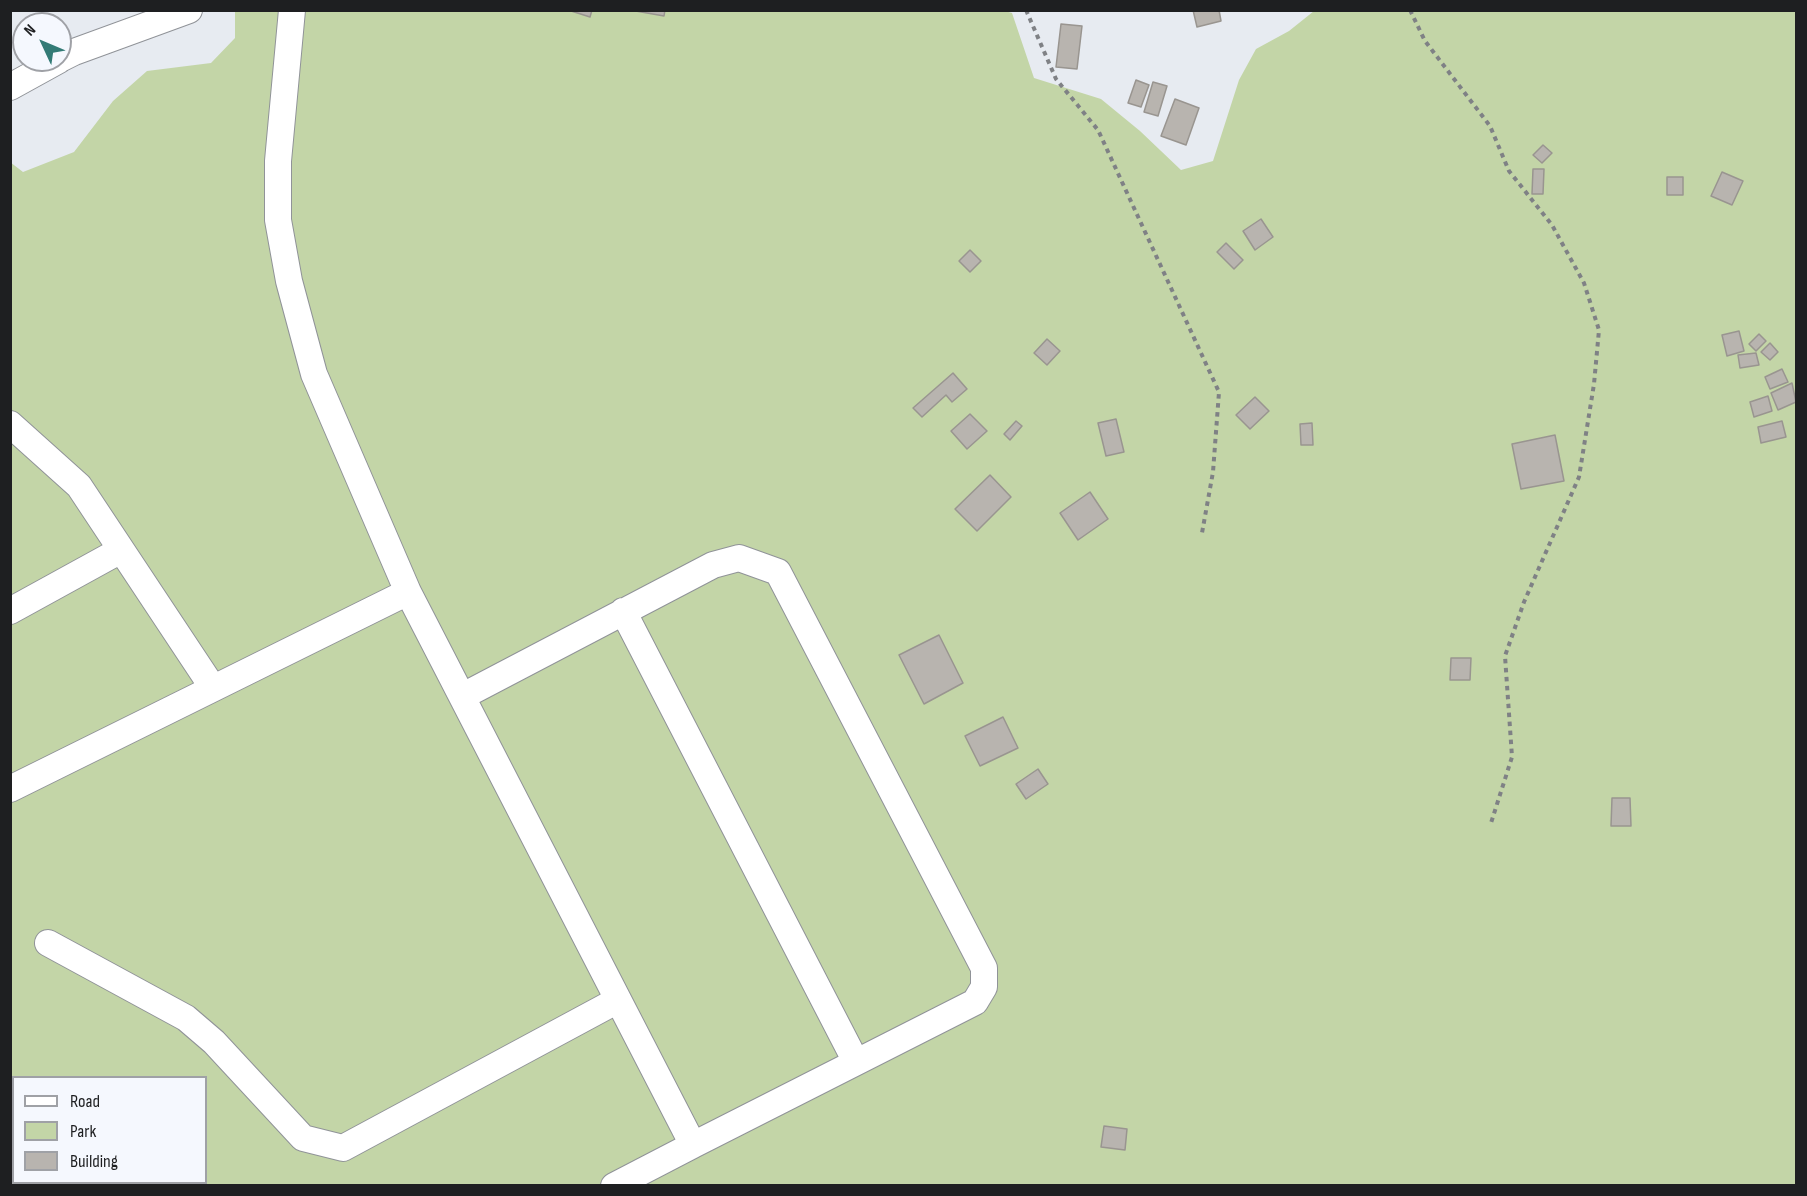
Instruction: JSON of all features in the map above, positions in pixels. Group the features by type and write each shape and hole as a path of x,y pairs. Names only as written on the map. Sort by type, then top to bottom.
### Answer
{"street":[{"path":"72,53 189,10"},
{"path":"292,10 278,173 278,220 289,281 314,374 408,592 693,1145"},
{"path":"10,87 37,72"},
{"path":"12,427 79,486 213,688"},
{"path":"10,610 121,550"},
{"path":"463,696 713,565 739,558 778,572 984,968 984,987 975,1002 614,1185"},
{"path":"10,789 408,592"},
{"path":"623,611 856,1062"},
{"path":"48,943 186,1018 214,1042 303,1138 343,1148 618,1000"}],"path":[{"path":"1026,10 1056,79 1098,130 1219,392 1214,472 1202,533"},
{"path":"1410,10 1425,41 1490,126 1509,171 1552,225 1584,283 1599,330 1594,384 1579,477 1524,602 1505,656 1512,757 1491,823"}],"green space":[{"path":"235,11 1005,11 1012,13 1034,78 1101,99 1140,131 1181,170 1213,161 1239,80 1256,49 1289,31 1314,11 1796,11 1796,1185 11,1185 10,162 23,172 74,152 113,101 147,71 211,63 235,38"}],"building":[{"path":"568,10 592,10 590,17"},
{"path":"630,10 665,10 664,16"},
{"path":"1193,10 1219,10 1221,21 1197,27"},
{"path":"1061,24 1082,26 1077,69 1056,67"},
{"path":"1136,80 1149,85 1141,107 1128,103"},
{"path":"1153,82 1167,86 1158,116 1144,112"},
{"path":"1175,99 1199,108 1186,145 1161,136"},
{"path":"1543,145 1552,153 1542,163 1533,155"},
{"path":"1533,169 1544,169 1543,194 1532,194"},
{"path":"1722,172 1743,181 1732,205 1711,196"},
{"path":"1667,177 1683,177 1683,195 1667,195"},
{"path":"1261,219 1273,237 1255,250 1243,231"},
{"path":"1226,243 1243,260 1234,269 1217,252"},
{"path":"970,250 981,261 970,272 959,261"},
{"path":"1739,331 1744,351 1727,356 1722,335"},
{"path":"1759,334 1766,341 1756,351 1749,344"},
{"path":"1047,339 1060,351 1047,365 1034,353"},
{"path":"1770,343 1778,352 1770,360 1761,352"},
{"path":"1756,353 1759,365 1740,368 1738,355"},
{"path":"1782,369 1788,382 1770,389 1765,377"},
{"path":"953,373 967,389 952,402 946,395 922,417 913,408"},
{"path":"1792,383 1796,402 1778,410 1771,393"},
{"path":"1768,396 1772,411 1754,417 1750,402"},
{"path":"1255,397 1269,411 1250,429 1236,415"},
{"path":"970,414 987,431 967,449 951,431"},
{"path":"1116,419 1124,452 1106,456 1098,423"},
{"path":"1016,421 1022,426 1010,440 1004,434"},
{"path":"1782,421 1786,437 1761,443 1758,427"},
{"path":"1312,423 1313,445 1301,445 1300,424"},
{"path":"1555,435 1564,481 1521,489 1512,444"},
{"path":"990,475 1011,497 977,531 955,509"},
{"path":"1090,492 1108,519 1078,540 1060,513"},
{"path":"939,635 963,683 924,704 899,655"},
{"path":"1451,658 1471,658 1470,680 1450,680"},
{"path":"1003,717 1018,748 980,766 965,736"},
{"path":"1038,769 1048,784 1026,799 1016,784"},
{"path":"1612,798 1630,798 1631,826 1611,826"},
{"path":"1104,1126 1127,1129 1125,1150 1101,1147"}]}
